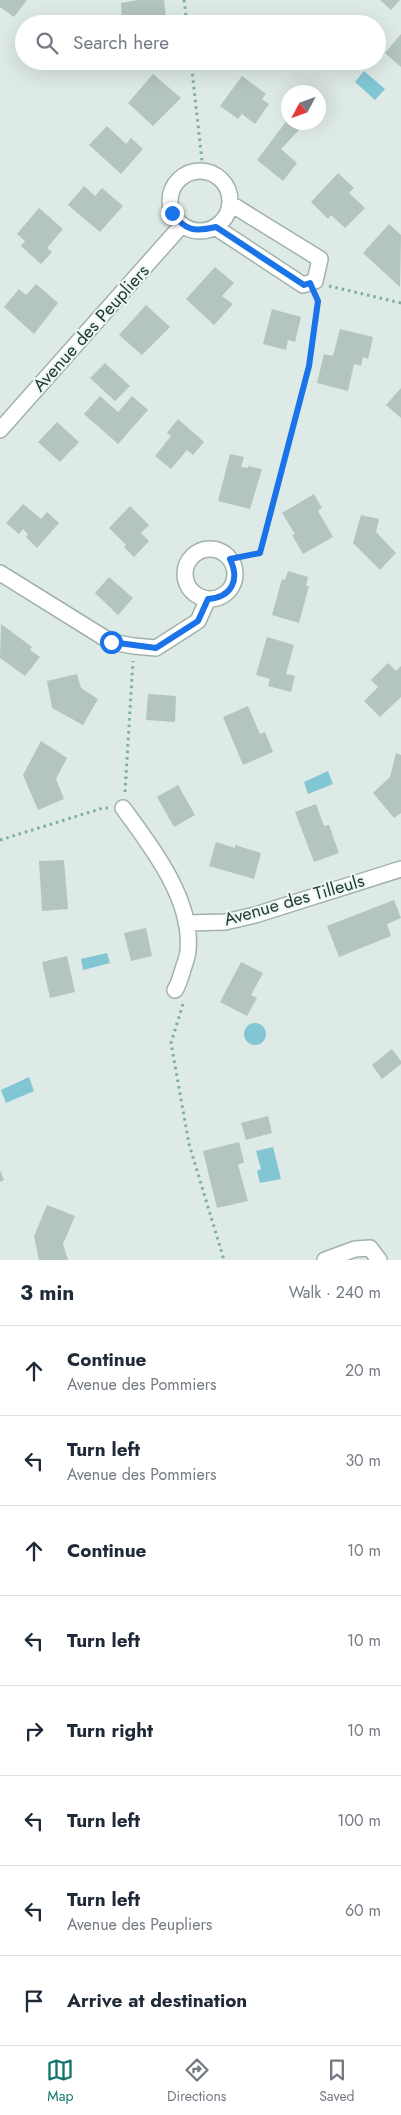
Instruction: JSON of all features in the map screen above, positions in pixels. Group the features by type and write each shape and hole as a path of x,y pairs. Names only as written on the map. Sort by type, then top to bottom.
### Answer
{"street":[{"path":"203,170 218,175 228,188 231,204 226,218 216,227 198,231 182,225 172,213 170,197 175,182 187,172 203,170"},
{"path":"216,227 304,285 313,282 320,259 231,204"},
{"name":"Avenue des Peupliers","path":"0,430 182,225"},
{"path":"213,548 224,552 230,559 235,568 235,577 232,587 218,598 208,599 200,597 190,590 184,573 186,564 196,552 213,548"},
{"path":"0,573 111,642 134,646 156,648 198,621 208,599"},
{"path":"123,808 152,848 171,882 186,923 188,950 177,988"},
{"name":"Avenue des Tilleuls","path":"186,923 225,922 255,915 401,869"},
{"path":"325,1260 355,1249 370,1248 379,1260"}],"path":[{"path":"184,0 186,15"},
{"path":"192,70 203,170"},
{"path":"230,559 260,553 309,366 318,301 313,282 361,295 401,303"},
{"path":"0,840 103,808 123,808 127,782 134,646"},
{"path":"177,988 184,1000 171,1044 189,1144 224,1260"}],"water":[{"path":"364,71 385,89 375,100 355,82"},
{"path":"328,771 333,784 308,794 304,782"},
{"path":"107,953 110,963 83,970 81,959"},
{"path":"255,1023 263,1026 266,1034 263,1042 255,1045 247,1042 244,1034 247,1026"},
{"path":"29,1077 34,1091 6,1103 1,1090"},
{"path":"273,1147 281,1179 260,1183 257,1171 261,1169 256,1151"}],"building":[{"path":"0,0 27,0 14,17 0,7"},
{"path":"138,0 164,0 166,15 122,15 121,3"},
{"path":"380,0 400,0 391,10"},
{"path":"401,34 401,67 386,52"},
{"path":"153,74 181,98 153,126 128,103"},
{"path":"242,76 266,94 262,99 269,104 255,124 242,114 238,119 220,106"},
{"path":"107,126 126,144 131,138 143,149 121,174 89,145"},
{"path":"281,128 281,130 299,130 281,149 297,163 283,181 257,160"},
{"path":"338,173 354,188 349,193 365,208 345,228 331,215 328,219 311,202"},
{"path":"84,186 95,196 102,188 123,206 100,232 68,205"},
{"path":"39,208 63,229 47,248 52,252 41,264 21,246 25,241 17,234"},
{"path":"389,224 401,235 400,287 363,253"},
{"path":"215,267 234,283 222,296 233,304 214,325 186,299"},
{"path":"36,284 58,303 34,334 4,307 19,289 26,295"},
{"path":"146,305 170,327 142,355 119,335"},
{"path":"272,309 301,317 295,342 288,340 286,350 263,344"},
{"path":"340,329 373,337 368,359 363,357 361,366 354,364 348,391 317,383 324,354 333,356"},
{"path":"105,363 130,386 115,401 90,378"},
{"path":"401,388 401,418 386,405"},
{"path":"100,396 118,412 132,396 148,410 118,444 84,414"},
{"path":"178,419 204,442 193,455 187,450 171,469 155,456 171,436 167,433"},
{"path":"57,422 79,442 60,462 38,442"},
{"path":"230,454 244,457 241,467 248,468 248,466 262,469 250,509 218,501"},
{"path":"314,494 322,508 318,511 333,537 303,554 292,535 295,534 282,513"},
{"path":"23,504 41,519 47,512 59,523 37,548 26,537 28,534 23,529 19,534 6,523"},
{"path":"130,506 149,525 141,533 149,541 134,557 124,547 126,545 109,528"},
{"path":"361,515 379,519 376,532 396,553 380,570 353,543"},
{"path":"288,571 308,577 306,586 309,586 299,623 272,615 282,579 285,580"},
{"path":"109,577 133,598 118,615 95,593"},
{"path":"1,624 32,647 30,650 40,657 25,676 0,658"},
{"path":"267,637 294,645 286,674 295,676 291,692 268,686 270,679 256,675"},
{"path":"388,663 396,671 401,666 401,697 380,717 364,701 378,687 371,680"},
{"path":"77,674 81,688 98,699 83,725 52,708 47,681"},
{"path":"148,694 176,696 175,722 146,720"},
{"path":"248,706 260,734 265,732 273,752 243,765 223,717"},
{"path":"41,741 67,758 56,779 64,799 38,810 23,775"},
{"path":"396,753 401,755 401,813 394,818 373,793 390,777"},
{"path":"178,785 195,815 174,827 157,797"},
{"path":"316,804 324,826 329,825 339,853 314,862 295,812"},
{"path":"216,842 235,848 235,845 261,853 254,879 209,866"},
{"path":"64,860 68,909 42,911 39,861"},
{"path":"394,900 401,918 387,924 391,936 339,957 327,926"},
{"path":"146,928 152,956 131,961 124,933"},
{"path":"67,956 75,992 50,998 42,962"},
{"path":"241,962 263,973 251,995 257,998 247,1016 220,1002"},
{"path":"392,1049 401,1061 401,1064 382,1079 372,1065"},
{"path":"268,1116 272,1133 246,1140 241,1123"},
{"path":"239,1142 244,1162 238,1165 248,1201 217,1208 203,1151"},
{"path":"0,1170 4,1180 0,1182"},
{"path":"47,1205 75,1216 63,1244 68,1260 39,1260 34,1236"}],"route":[{"path":"111,642 156,648 198,621 208,599 218,598 226,594 232,587 235,568 230,559 260,553 309,366 317,316 318,301 310,283 304,285 216,227 198,231 182,225 172,213"}]}
